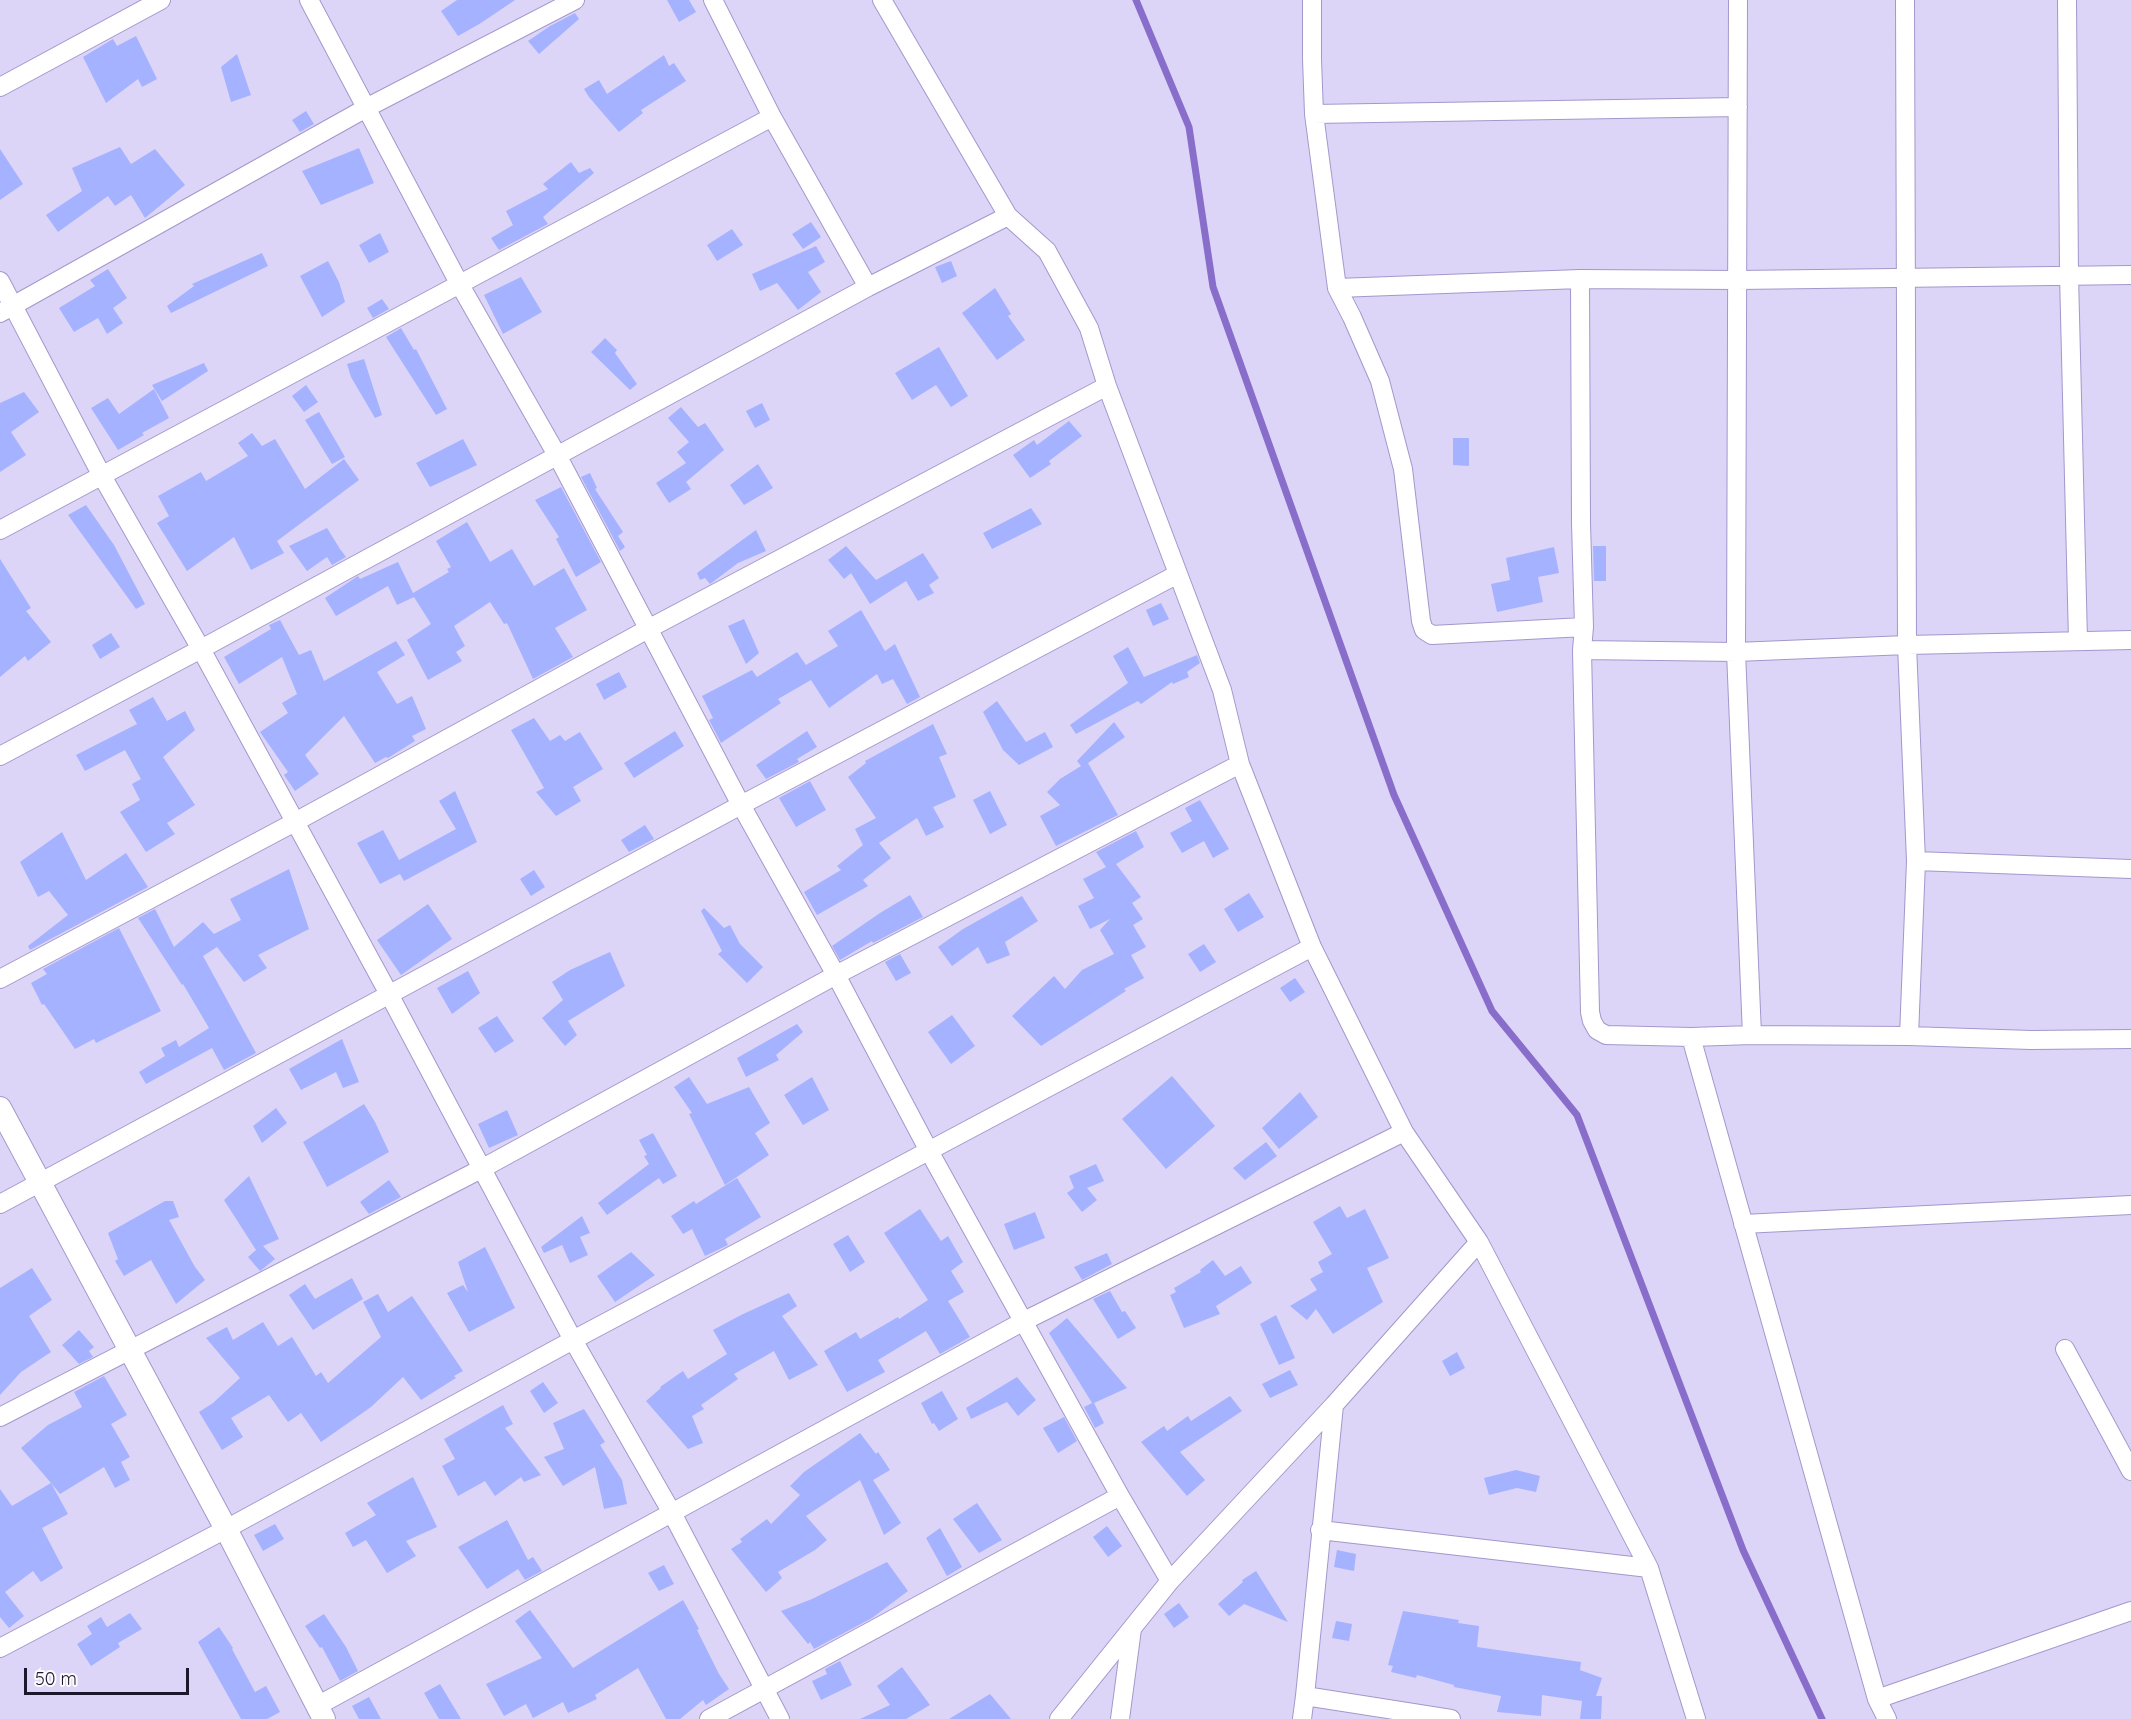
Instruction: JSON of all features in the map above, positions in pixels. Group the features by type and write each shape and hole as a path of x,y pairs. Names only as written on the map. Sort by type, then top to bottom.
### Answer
{"street":[{"path":"0,87 160,0"},
{"path":"309,0 368,107 460,285 557,455 928,1151 1120,1496 1170,1581"},
{"path":"6,310 368,107 575,0"},
{"path":"713,0 772,117 868,286"},
{"path":"882,0 1008,216 1047,251 1089,328 1107,386 1222,690 1240,764 1311,947 1404,1132 1479,1242 1649,1568 1696,1719"},
{"path":"1312,0 1314,114 1337,288 1380,381 1403,469 1421,621 1424,630 1432,635 1584,627"},
{"path":"1738,0 1736,652 1752,1035"},
{"path":"1905,0 1907,645 1916,861 1909,1036"},
{"path":"2067,0 2069,275 2078,640"},
{"path":"1314,114 1738,107"},
{"path":"0,530 772,117"},
{"path":"0,756 868,286 1008,216"},
{"path":"1337,288 1580,279 1738,280 2131,274"},
{"path":"1580,279 1581,523 1584,627 1582,650 1590,1012 1597,1030 1606,1035 2131,1039"},
{"path":"0,281 6,310 201,649 483,1168 573,1340 672,1513 780,1719"},
{"path":"0,979 295,822 648,629 1107,386"},
{"path":"0,1204 390,996 741,804 1178,574"},
{"path":"1582,650 1736,652 1907,645 2131,640"},
{"path":"0,1417 483,1168 836,975 1240,764"},
{"path":"1916,861 2131,868"},
{"path":"0,1648 1311,947"},
{"path":"1691,1036 1877,1699 1887,1719"},
{"path":"0,1108 226,1529 321,1712 672,1513 1024,1321 1404,1132"},
{"path":"1743,1224 2131,1205"},
{"path":"1059,1719 1170,1581 1334,1405 1479,1242"},
{"path":"2065,1349 2131,1471"},
{"path":"1302,1719 1334,1405"},
{"path":"709,1719 1120,1496"},
{"path":"1320,1530 1649,1568"},
{"path":"1877,1699 2131,1611"},
{"path":"1120,1719 1132,1626"},
{"path":"1305,1696 1451,1719"}],"building":[{"path":"457,0 515,0 458,36 441,11"},
{"path":"667,0 689,0 696,12 679,22"},
{"path":"575,13 579,19 539,54 528,41 550,26"},
{"path":"136,36 157,79 142,87 138,79 106,103 83,57 113,39 117,46"},
{"path":"237,54 251,95 231,102 221,67"},
{"path":"664,55 669,66 674,63 686,81 641,110 643,113 619,132 584,89 599,80 607,94"},
{"path":"306,111 314,124 300,132 292,120"},
{"path":"120,147 131,164 155,149 185,185 145,218 131,195 115,206 108,196 58,232 46,215 82,191 72,168"},
{"path":"359,148 374,183 321,205 302,171"},
{"path":"0,149 23,184 0,200"},
{"path":"571,162 579,173 590,168 594,173 543,217 548,224 499,250 491,238 513,225 506,211 548,189 543,184"},
{"path":"811,222 821,237 803,249 792,234"},
{"path":"732,229 743,245 717,261 707,245"},
{"path":"380,233 389,252 369,263 359,245"},
{"path":"816,246 825,262 808,272 821,292 798,310 777,283 760,291 752,274"},
{"path":"262,253 268,266 171,313 167,306 194,286 192,284"},
{"path":"328,261 339,282 345,302 322,317 300,276"},
{"path":"951,261 957,276 942,283 935,267"},
{"path":"108,269 127,298 113,308 123,323 107,334 98,318 74,332 59,308 95,286 90,280"},
{"path":"521,277 542,312 503,334 484,295"},
{"path":"995,288 1011,314 1008,316 1025,340 997,360 962,313"},
{"path":"382,299 389,309 373,318 367,308"},
{"path":"401,328 414,350 416,349 447,409 436,415 386,337"},
{"path":"605,338 617,350 615,353 637,384 630,390 591,352"},
{"path":"939,347 968,396 951,407 936,385 912,400 895,373"},
{"path":"364,359 382,415 375,418 351,377 347,364"},
{"path":"204,363 208,371 162,401 152,385"},
{"path":"306,385 318,402 304,412 292,396"},
{"path":"154,389 169,418 118,450 91,408 108,398 119,414"},
{"path":"24,392 39,412 11,432 26,455 0,472 0,403"},
{"path":"762,403 770,420 755,428 746,411"},
{"path":"681,407 698,427 705,423 724,450 686,482 691,489 669,503 656,483 686,463 677,452 689,442 668,418"},
{"path":"319,412 345,457 332,464 305,420"},
{"path":"1069,421 1082,436 1049,461 1051,464 1030,478 1013,455 1034,440 1037,445"},
{"path":"252,433 262,446 275,439 305,489 344,459 359,480 277,541 284,553 251,570 234,537 187,571 157,523 169,516 158,496 201,472 206,481 248,456 238,443"},
{"path":"1453,438 1469,438 1469,466 1453,465"},
{"path":"463,439 477,465 430,487 416,463"},
{"path":"758,464 773,488 744,505 730,485"},
{"path":"590,473 597,488 595,489 623,532 618,536 625,547 620,551 581,477"},
{"path":"561,487 601,562 576,577 556,539 559,537 535,500"},
{"path":"86,505 114,545 145,604 136,609 68,515"},
{"path":"1031,508 1042,524 992,549 983,533"},
{"path":"467,522 490,562 512,549 534,586 564,568 587,610 555,628 573,657 533,679 507,623 504,624 490,602 454,626 465,646 456,652 462,661 428,680 407,640 431,624 414,597 397,605 388,586 336,616 325,598 358,576 360,579 398,562 413,593 449,572 447,569 451,567 436,541"},
{"path":"327,528 346,557 332,565 327,557 307,571 289,546"},
{"path":"756,530 766,551 738,563 710,584 705,578 700,580 697,573"},
{"path":"846,546 876,580 923,553 939,578 929,585 934,593 918,601 906,581 870,604 851,573 844,579 828,560"},
{"path":"1593,546 1606,546 1606,581 1594,581"},
{"path":"1554,547 1559,573 1538,577 1543,602 1497,612 1491,584 1510,580 1506,558"},
{"path":"0,559 31,608 26,611 51,642 28,661 25,656 0,677"},
{"path":"1161,603 1169,619 1153,626 1146,610"},
{"path":"861,610 885,651 895,644 920,697 907,704 893,679 882,684 877,674 829,708 811,680 778,699 781,703 721,743 709,720 713,718 702,696 752,670 757,677 797,652 806,665 838,646 828,631"},
{"path":"744,619 759,653 746,664 728,626"},
{"path":"280,620 299,655 311,650 324,681 396,641 405,655 377,672 397,704 412,696 426,729 412,736 415,741 388,758 375,763 344,716 305,755 319,774 295,791 284,775 288,772 260,732 288,713 282,703 297,694 282,657 239,684 224,657 271,629 269,625"},
{"path":"111,633 120,647 100,659 92,645"},
{"path":"1128,647 1144,677 1197,655 1200,663 1187,672 1189,677 1173,684 1172,682 1141,704 1138,701 1076,734 1070,725 1128,683 1113,656"},
{"path":"619,672 627,687 604,700 596,684"},
{"path":"153,697 167,721 185,711 195,730 163,757 195,805 167,823 175,834 146,852 120,812 140,800 132,784 141,779 125,750 85,771 76,755 137,724 129,710"},
{"path":"997,701 1026,742 1045,732 1053,747 1019,765 1003,750 983,712"},
{"path":"534,718 550,741 560,735 565,741 580,732 603,769 573,787 581,801 556,816 536,792 544,788 511,730"},
{"path":"1114,722 1125,737 1088,763 1118,815 1056,846 1040,816 1060,805 1047,792 1060,779 1081,766 1077,761"},
{"path":"933,724 947,754 939,757 956,797 933,807 944,827 926,836 917,818 879,843 891,858 863,880 868,886 817,915 804,892 841,870 837,866 863,845 855,829 876,818 848,777 866,763 865,761"},
{"path":"675,731 684,746 634,778 624,763"},
{"path":"807,731 817,747 797,759 799,762 766,779 756,765"},
{"path":"810,781 826,810 796,827 779,798"},
{"path":"455,791 477,842 404,881 400,874 380,884 357,843 383,830 399,860 456,829 439,801"},
{"path":"990,791 1007,825 990,834 973,800"},
{"path":"1200,800 1229,849 1213,858 1204,841 1182,853 1170,833 1192,821 1185,808"},
{"path":"645,825 654,839 629,852 621,840"},
{"path":"1136,831 1144,847 1116,864 1141,897 1132,903 1143,919 1133,925 1146,947 1131,955 1144,978 1124,989 1126,991 1041,1046 1012,1016 1054,976 1065,989 1082,970 1114,954 1100,930 1110,919 1090,929 1078,906 1094,898 1083,879 1106,867 1096,852"},
{"path":"62,832 86,880 126,853 148,887 30,950 28,946 68,915 49,891 38,897 20,862"},
{"path":"289,869 309,929 258,955 267,968 244,982 217,947 203,956 256,1053 224,1070 212,1048 146,1084 139,1072 165,1056 161,1048 176,1040 179,1047 209,1028 183,984 138,918 155,909 174,947 203,922 214,934 241,920 230,899"},
{"path":"534,870 545,887 531,896 520,879"},
{"path":"1249,893 1264,917 1238,932 1224,909"},
{"path":"910,895 923,917 873,943 872,941 840,960 832,946"},
{"path":"1022,896 1038,921 1005,942 1010,955 987,964 978,947 952,966 938,947 963,929"},
{"path":"428,904 452,939 401,975 377,940"},
{"path":"704,908 724,928 730,925 740,944 763,967 747,983 718,954 722,951 701,911"},
{"path":"119,928 161,1011 96,1043 94,1039 75,1049 44,1004 42,1005 31,983 47,974 43,969"},
{"path":"1204,944 1216,962 1200,972 1188,954"},
{"path":"610,952 625,986 568,1021 577,1035 565,1046 542,1018 563,1000 552,982 570,970"},
{"path":"900,954 911,973 896,981 885,962"},
{"path":"468,971 480,993 452,1014 437,988"},
{"path":"1295,978 1305,992 1290,1002 1280,988"},
{"path":"952,1015 975,1046 951,1064 928,1032"},
{"path":"497,1016 514,1041 495,1053 478,1028"},
{"path":"797,1024 803,1032 776,1055 779,1060 746,1077 737,1058"},
{"path":"342,1039 359,1082 343,1088 336,1072 301,1090 289,1069"},
{"path":"1172,1076 1215,1126 1166,1169 1122,1119"},
{"path":"689,1077 707,1104 749,1087 770,1123 755,1133 769,1155 725,1185 689,1114 692,1113 674,1087"},
{"path":"812,1077 829,1110 803,1125 784,1095"},
{"path":"1300,1092 1318,1117 1279,1149 1262,1128"},
{"path":"364,1104 389,1152 327,1187 303,1142"},
{"path":"276,1108 287,1123 262,1143 253,1126"},
{"path":"507,1110 518,1135 489,1148 478,1124"},
{"path":"653,1133 677,1176 663,1184 659,1178 607,1215 598,1203 649,1164 639,1140"},
{"path":"1266,1142 1277,1156 1245,1180 1233,1168"},
{"path":"1096,1164 1104,1181 1087,1188 1097,1200 1082,1212 1067,1193 1074,1188 1069,1176"},
{"path":"249,1176 279,1239 263,1246 275,1259 260,1271 248,1257 256,1250 224,1200"},
{"path":"737,1178 761,1217 725,1239 728,1245 705,1256 692,1229 683,1234 671,1216 694,1201 696,1204"},
{"path":"389,1180 401,1197 369,1214 360,1202"},
{"path":"165,1201 173,1201 179,1217 169,1220 195,1267 205,1280 176,1304 151,1260 124,1276 115,1261 118,1259 108,1233"},
{"path":"1340,1206 1347,1218 1365,1209 1389,1258 1367,1268 1383,1302 1333,1334 1316,1309 1307,1320 1290,1306 1317,1290 1310,1279 1323,1272 1318,1262 1332,1254 1313,1222"},
{"path":"920,1209 941,1241 948,1236 963,1262 951,1271 964,1292 948,1301 970,1337 940,1354 926,1331 878,1360 885,1372 847,1392 824,1351 856,1332 860,1339 898,1317 899,1319 928,1300 884,1233"},
{"path":"1035,1212 1045,1238 1014,1250 1004,1224"},
{"path":"582,1216 590,1233 580,1237 588,1255 570,1263 562,1245 544,1253 541,1247"},
{"path":"848,1235 865,1262 850,1272 833,1244"},
{"path":"485,1247 515,1308 469,1332 447,1293 463,1285 468,1292 458,1262"},
{"path":"631,1252 655,1275 615,1302 597,1276"},
{"path":"1107,1253 1112,1264 1082,1280 1074,1267"},
{"path":"1213,1260 1225,1276 1241,1266 1252,1283 1216,1306 1220,1314 1184,1328 1170,1295 1176,1292 1174,1288 1201,1272 1200,1270"},
{"path":"32,1268 52,1300 29,1316 51,1352 21,1372 0,1395 0,1288"},
{"path":"352,1278 363,1299 313,1330 289,1295 305,1284 315,1299"},
{"path":"1110,1291 1122,1312 1125,1311 1136,1328 1118,1339 1093,1299"},
{"path":"789,1293 797,1306 782,1316 818,1365 789,1380 774,1351 734,1374 738,1379 701,1405 704,1409 692,1416 703,1443 688,1449 646,1401 660,1387 683,1371 688,1379 727,1354 713,1330"},
{"path":"378,1294 388,1312 412,1296 463,1371 421,1400 403,1377 371,1407 321,1442 301,1413 288,1422 269,1395 231,1418 243,1437 222,1450 199,1412 213,1403 240,1378 206,1338 227,1327 233,1340 263,1322 278,1346 292,1337 316,1376 321,1372 328,1383 381,1337 363,1302"},
{"path":"1276,1315 1295,1358 1279,1365 1260,1324"},
{"path":"1067,1318 1127,1388 1094,1403 1104,1423 1095,1428 1084,1407 1092,1403 1049,1333"},
{"path":"79,1330 94,1347 89,1351 93,1357 79,1364 62,1345"},
{"path":"1457,1352 1465,1368 1450,1376 1442,1361"},
{"path":"1290,1370 1298,1385 1270,1398 1262,1384"},
{"path":"104,1376 127,1415 111,1424 130,1457 121,1462 130,1480 115,1488 104,1467 60,1494 21,1448 48,1425 82,1407 74,1392"},
{"path":"1017,1377 1036,1400 1018,1416 1007,1402 971,1419 966,1408"},
{"path":"543,1382 558,1403 544,1413 530,1391"},
{"path":"942,1391 958,1419 939,1431 934,1423 932,1424 921,1403"},
{"path":"1230,1396 1242,1411 1180,1452 1205,1480 1187,1496 1141,1442 1164,1426 1167,1431 1188,1416 1191,1421"},
{"path":"503,1405 513,1424 505,1428 541,1475 524,1482 521,1477 495,1496 485,1481 458,1496 442,1466 455,1459 444,1439"},
{"path":"584,1409 605,1442 600,1445 622,1480 627,1504 604,1509 595,1467 563,1486 544,1457 564,1449 553,1423"},
{"path":"1064,1417 1077,1441 1058,1453 1043,1428"},
{"path":"860,1433 876,1454 878,1452 890,1470 873,1480 901,1523 884,1535 860,1480 806,1516 827,1540 815,1550 778,1572 782,1578 766,1592 731,1549 742,1542 740,1539 767,1519 771,1524 800,1495 790,1486 804,1472"},
{"path":"1516,1470 1540,1476 1536,1492 1517,1488 1489,1495 1484,1478"},
{"path":"413,1477 437,1527 406,1541 416,1556 387,1573 366,1540 353,1547 345,1533 376,1515 367,1503"},
{"path":"51,1483 68,1514 42,1528 63,1568 41,1582 33,1571 5,1592 24,1616 9,1628 0,1617 0,1489 12,1506"},
{"path":"977,1503 1002,1540 979,1553 953,1519"},
{"path":"507,1520 528,1560 533,1557 542,1571 525,1580 518,1569 487,1589 458,1547"},
{"path":"275,1524 284,1539 263,1551 254,1535"},
{"path":"1107,1526 1122,1546 1108,1557 1093,1537"},
{"path":"940,1528 962,1567 947,1576 926,1538"},
{"path":"1337,1550 1356,1554 1354,1571 1334,1567"},
{"path":"887,1562 908,1591 872,1618 814,1649 781,1611 812,1599"},
{"path":"664,1565 674,1584 659,1591 648,1573"},
{"path":"1256,1571 1288,1622 1244,1604 1229,1616 1218,1604 1243,1582 1242,1580"},
{"path":"683,1600 719,1674 729,1689 706,1705 703,1700 680,1719 666,1719 638,1668 595,1695 597,1699 568,1713 563,1702 533,1718 526,1704 504,1716 486,1684 542,1658 515,1621 530,1610 573,1668"},
{"path":"1179,1603 1189,1617 1174,1628 1164,1614"},
{"path":"1403,1611 1459,1620 1458,1623 1479,1626 1477,1647 1581,1662 1580,1670 1602,1678 1596,1696 1602,1696 1601,1719 1580,1719 1582,1701 1542,1695 1541,1716 1497,1712 1501,1696 1454,1687 1454,1685 1417,1675 1416,1678 1391,1672 1393,1666 1388,1665"},
{"path":"130,1613 142,1629 118,1643 120,1647 91,1666 77,1644 92,1634 87,1626 101,1617 107,1627"},
{"path":"324,1614 346,1647 358,1671 340,1681 322,1647 320,1648 305,1626"},
{"path":"1336,1621 1352,1624 1349,1641 1332,1638"},
{"path":"219,1627 233,1648 255,1692 266,1686 280,1712 267,1719 241,1719 198,1642"},
{"path":"840,1661 852,1685 821,1700 812,1681 827,1674 825,1669"},
{"path":"902,1667 930,1705 906,1719 860,1719 890,1705 877,1686"},
{"path":"440,1684 461,1719 439,1719 424,1693"},
{"path":"990,1694 1011,1719 949,1719"},
{"path":"369,1697 381,1719 359,1719 352,1706"}],"waterway":[{"path":"1136,0 1189,127 1213,287 1394,795 1492,1011 1577,1115 1743,1550 1822,1719"}]}
